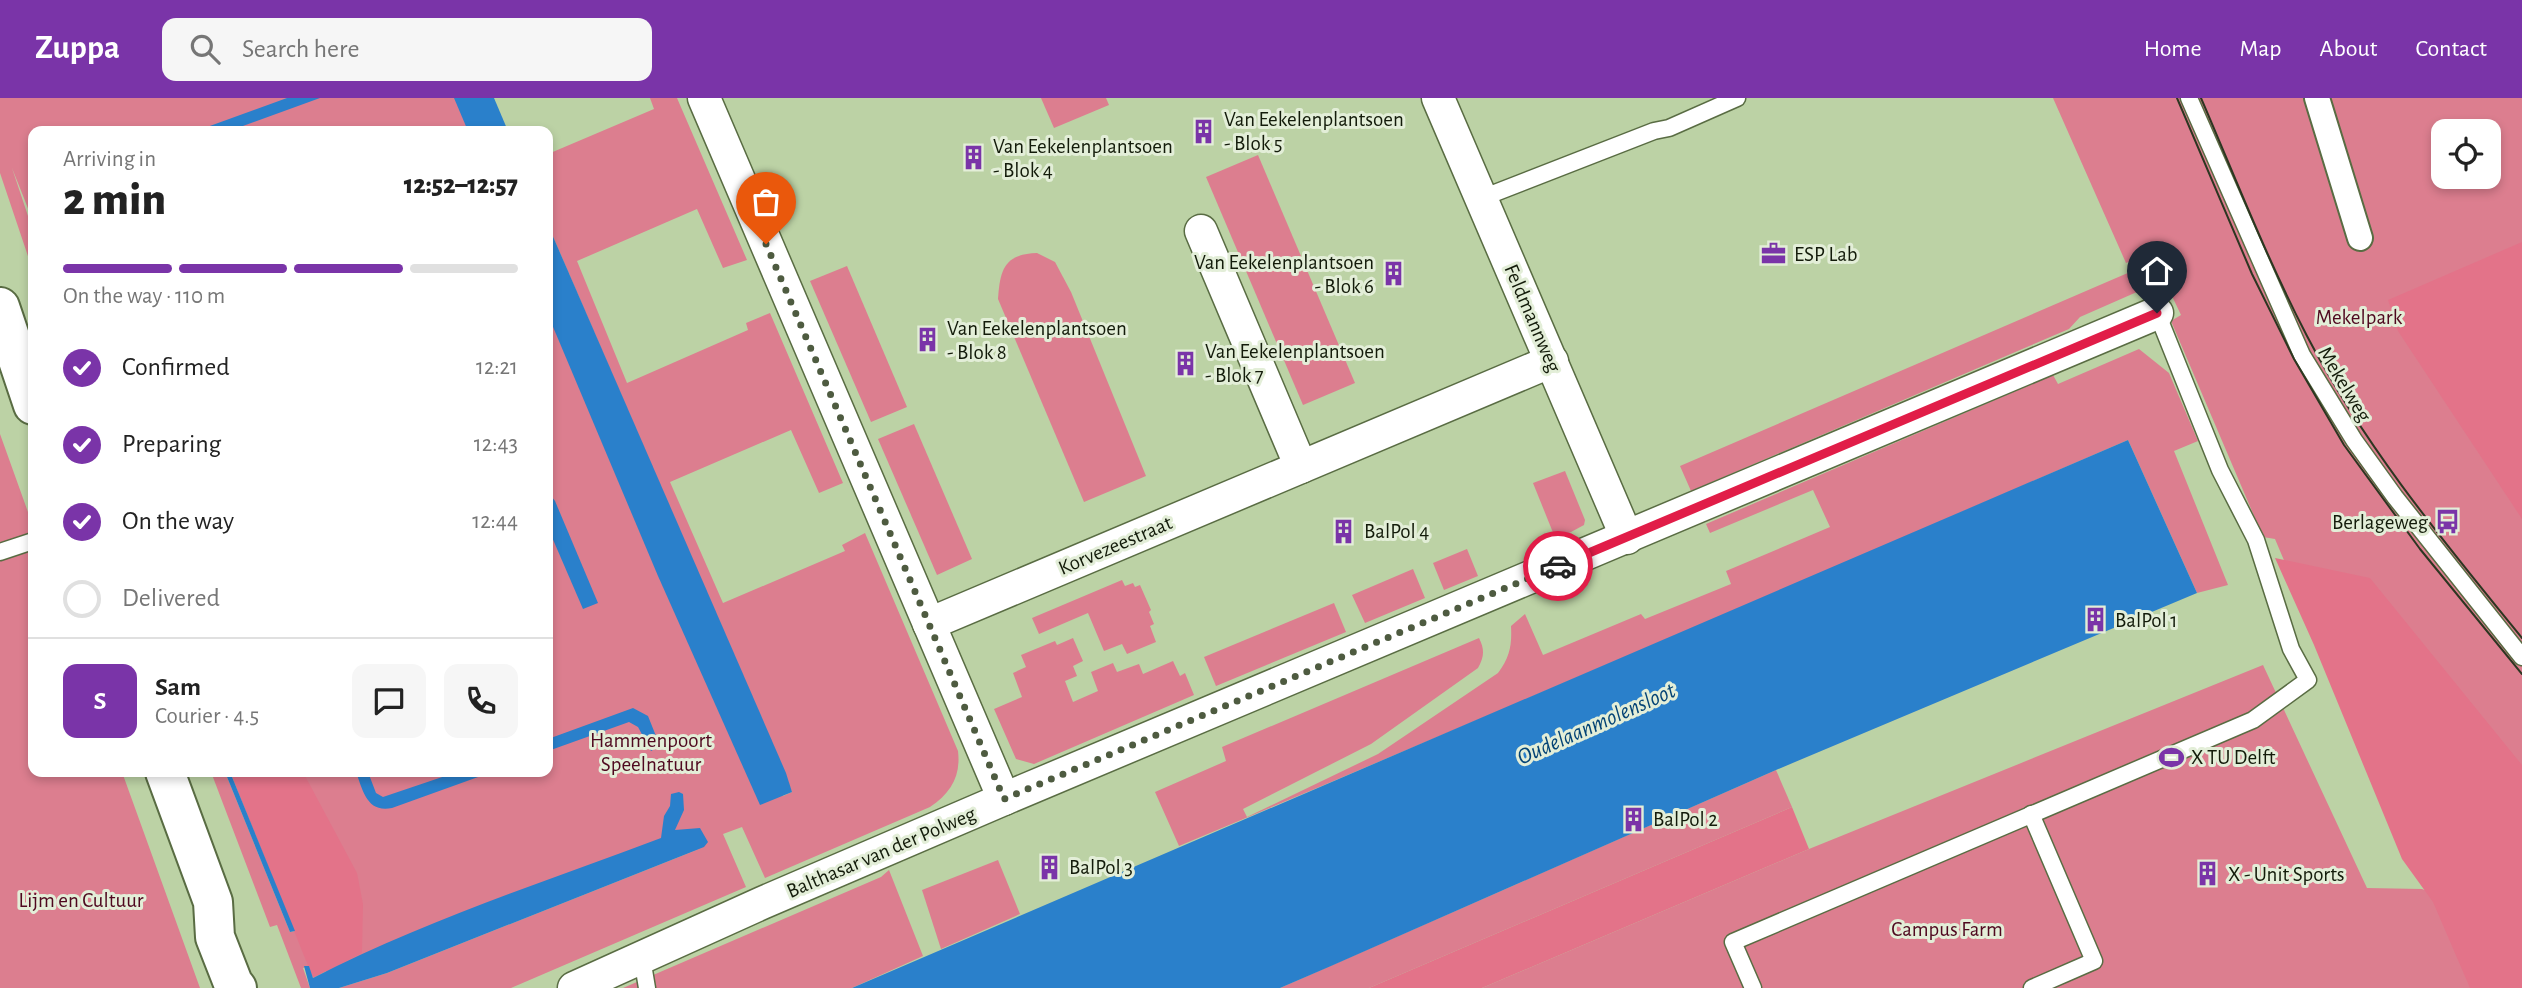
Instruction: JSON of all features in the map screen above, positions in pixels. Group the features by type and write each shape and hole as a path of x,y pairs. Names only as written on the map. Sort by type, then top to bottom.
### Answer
{"street":[{"path":"704,98 1004,799"},
{"name":"Feldmannweg","path":"1438,98 1627,538"},
{"path":"2317,98 2360,238"},
{"path":"1201,231 1301,467"},
{"path":"0,307 28,390"},
{"name":"Balthasar van der Polweg","path":"574,988 644,973 762,903 2157,313"},
{"name":"Korvezeestraat","path":"929,624 1552,361"},
{"path":"167,777 213,902 215,937 237,988"},
{"path":"213,902 239,928 256,975 256,988"}],"lane":[{"path":"1482,198 1654,131 1669,128 1737,98"},
{"name":"Mekelweg","path":"2189,98 2302,355 2354,440 2395,497 2522,657"},
{"path":"1753,988 1733,942 2253,719 2308,680 2291,649 2256,540 2220,470 2157,313"},
{"path":"0,552 28,543"},
{"path":"2031,814 2094,961 2032,988"}],"green space":[{"path":"0,98 476,98 488,126 28,126 28,208 12,168 28,216 28,256 0,173"},
{"name":"Hammenpoort Speelnatuur","path":"650,98 677,98 747,260 723,268 697,209 577,261 627,383 748,330 746,323 770,313 843,483 819,493 791,430 670,482 723,603 845,551 842,545 865,533 958,751 956,776 944,796 930,807 765,878 742,827 723,834 746,887 511,988 339,988 387,973 704,847 332,986 247,777 553,777 553,273 783,796 792,792 553,237 553,152 654,109"},
{"path":"1041,98 1106,98 1109,105 1054,128"},
{"name":"Mekelpark","path":"2053,98 2522,98 2522,900 2407,852 2275,539 2263,537 2171,321 2181,315 2172,296 2161,300 2146,265 2156,261 2152,252 2126,263"},
{"path":"1258,155 1355,383 1303,405 1206,177"},
{"path":"1037,253 1055,262 1071,292 1146,476 1084,502 998,299 1000,280 1011,260"},
{"path":"847,266 907,407 871,422 810,281"},
{"path":"2137,269 2146,288 2080,317 2069,329 1691,491 1680,466"},
{"path":"2139,349 2169,373 2198,441 2174,451 2228,585 2197,593 2128,440 1654,644 1179,846 1155,792 1226,761 1222,747 1479,638 1481,642 1483,653 1478,668 1371,744 1243,809 1247,817 1378,754 1498,673 1509,651 1511,626 1525,614 1543,655 1641,614 1645,619 1731,584 1726,571 1830,527 1813,490 1710,533 1706,524 2053,375 2058,384"},
{"path":"914,424 972,559 937,575 878,439"},
{"name":"Lijm en Cultuur","path":"0,434 28,512 28,777 124,777 200,988 0,988"},
{"path":"1565,471 1585,520 1584,525 1556,540 1533,483"},
{"path":"1467,549 1478,576 1444,590 1433,563"},
{"path":"1413,569 1425,598 1365,623 1352,595"},
{"path":"1122,580 1125,586 1133,583 1135,587 1140,585 1151,610 1149,612 1154,624 1150,626 1156,642 1127,654 1122,644 1104,651 1088,613 1039,634 1032,618"},
{"path":"1334,603 1346,632 1216,686 1204,657"},
{"path":"1073,638 1083,661 1073,666 1077,676 1065,681 1073,702 1098,691 1091,672 1113,663 1117,672 1139,664 1143,674 1173,661 1180,676 1185,673 1194,695 1034,764 1016,759 994,709 1022,697 1013,673 1026,667 1021,655 1055,641 1057,645"},
{"name":"X TU Delft","path":"2263,665 2367,888 2422,889 2522,928 2522,988 1482,988 1809,849"},
{"path":"1776,770 1792,807 1369,988 1280,988"},
{"path":"213,777 227,777 290,932 295,931 309,966 303,968 310,988 301,988 277,925 270,927"},
{"path":"998,860 1020,914 941,949 922,890"},
{"path":"889,870 923,956 852,988 623,988 881,877"}],"shaded area":[{"path":"2522,242 2522,519 2398,331 2388,300"},
{"path":"2275,558 2370,578 2522,765 2522,988 2470,988 2433,902 2402,859 2314,645"},
{"path":"232,777 306,777 357,873 363,904 362,953 313,978"},
{"path":"1792,807 1809,849 1482,988 1369,988"}],"water":[{"path":"287,98 320,98 243,126 210,126"},
{"path":"454,98 494,98 506,126 466,126"},
{"path":"553,237 792,792 760,805 658,576 553,327"},
{"name":"Oudelaanmolensloot","path":"2128,440 2197,593 1776,770 1280,988 852,988"},
{"path":"553,498 598,603 583,609 553,540"},
{"path":"633,708 648,716 660,746 651,751 638,727 629,722 553,749 553,737"},
{"path":"227,777 232,777 295,931 290,932"},
{"path":"358,777 370,777 376,793 383,797 442,777 478,777 384,809 371,804"},
{"path":"671,794 683,794 684,810 675,830 700,828 708,842 704,847 387,973 339,988 310,988 304,966 309,966 313,978 441,920 661,838"}],"tram line":[{"path":"2177,98 2252,274 2294,359 2344,445 2420,549 2522,674"},
{"path":"2201,98 2278,277 2330,377 2354,417 2407,493 2522,638"}],"way so far":[{"path":"766,244 1004,799 1558,566"}],"place":[{"name":"Van Eekelenplantsoen - Blok 5","path":"1204,131"},
{"name":"Van Eekelenplantsoen - Blok 4","path":"973,158"},
{"name":"ESP Lab","path":"1774,254"},
{"name":"Van Eekelenplantsoen - Blok 6","path":"1394,274"},
{"name":"Van Eekelenplantsoen - Blok 8","path":"927,340"},
{"name":"Van Eekelenplantsoen - Blok 7","path":"1185,363"},
{"name":"Berlageweg","path":"2448,522"},
{"name":"BalPol 4","path":"1344,531"},
{"name":"BalPol 1","path":"2095,620"},
{"name":"X TU Delft","path":"2171,757"},
{"name":"BalPol 2","path":"1633,819"},
{"name":"BalPol 3","path":"1049,867"},
{"name":"X - Unit Sports","path":"2208,874"}],"route":[{"path":"1558,566 2157,313"}],"park label":[{"name":"Campus Farm","path":"1947,929"}]}
